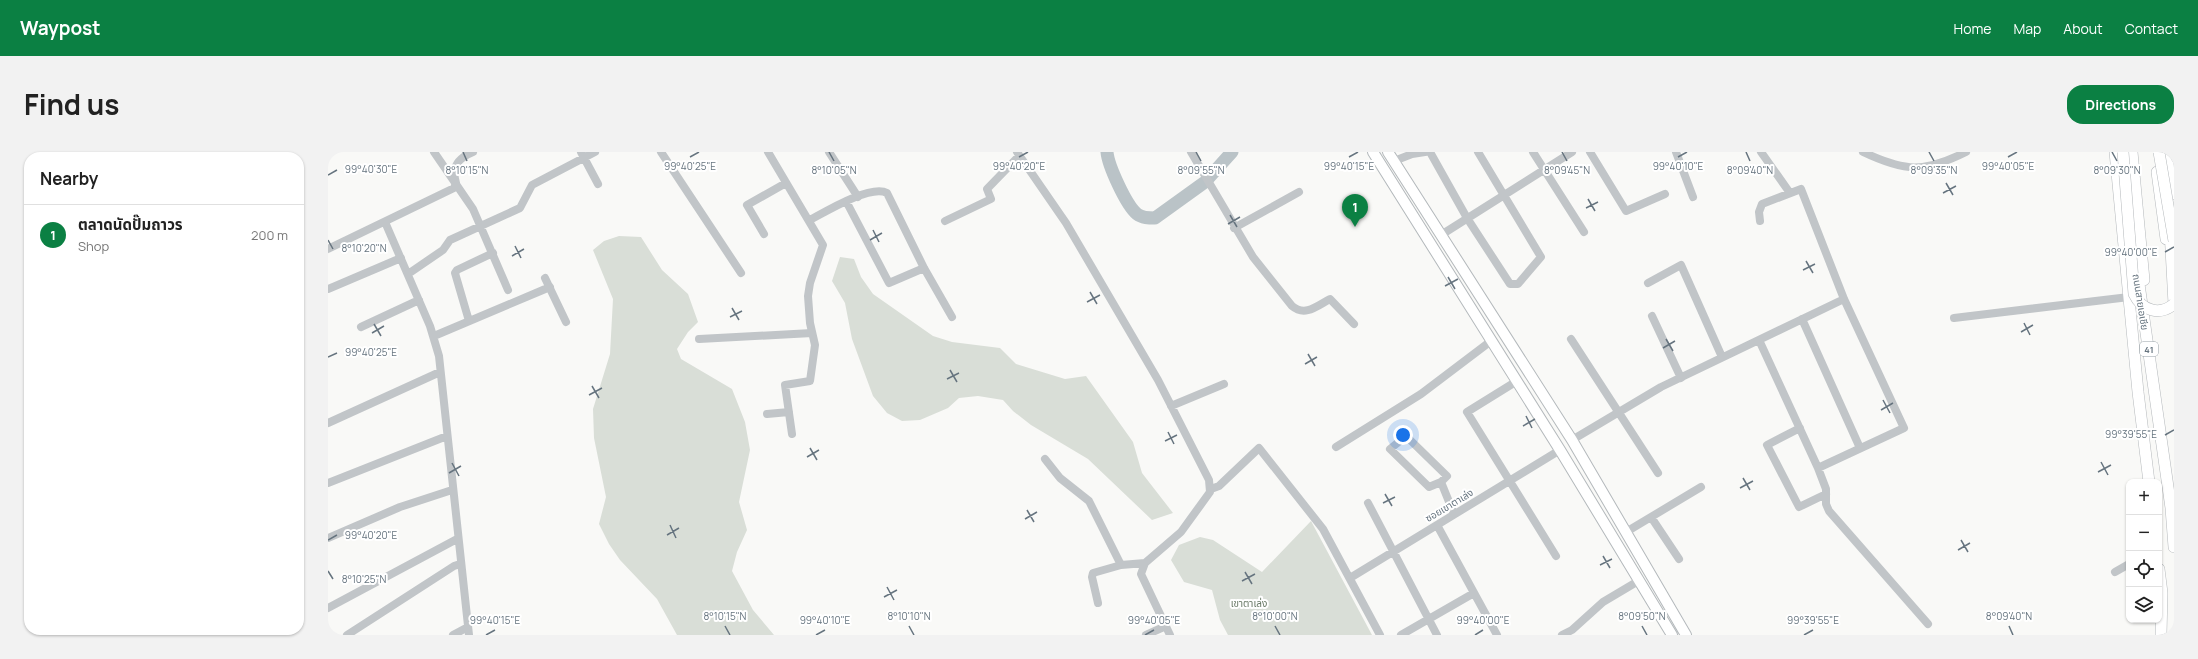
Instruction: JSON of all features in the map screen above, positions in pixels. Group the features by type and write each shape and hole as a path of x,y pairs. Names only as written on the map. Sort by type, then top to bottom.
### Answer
{"highway":[{"name":"ถนนสายเอเชีย","path":"2115,152 2149,479"},
{"name":"ถนนสายเอเชีย","path":"2119,152 2155,392 2171,508 2174,547"},
{"path":"2123,152 2134,294 2139,302 2151,310 2165,310 2174,304 2166,152"},
{"path":"2132,152 2155,392"},
{"path":"2155,152 2174,298"},
{"path":"2159,152 2174,241"},
{"path":"2166,152 2174,194"},
{"path":"2161,587 2161,635"}],"main road":[{"path":"1373,152 1560,450 1672,635"},
{"path":"1388,152 1572,440 1686,635"}],"street":[{"path":"434,152 456,183 481,226 508,290"},
{"path":"328,248 442,196 454,188 456,183 454,174 455,165 462,157 473,152"},
{"path":"408,274 443,250 450,240 520,208 532,185 582,155 595,152"},
{"path":"661,152 741,273"},
{"path":"768,152 810,220 823,245 809,289 809,313 812,333 816,345 810,381 785,385 792,434"},
{"path":"829,152 858,197"},
{"path":"1191,152 1197,165 1252,257 1292,306 1297,310 1305,312 1330,299 1354,324"},
{"path":"1394,161 1408,155 1425,152"},
{"path":"1430,152 1467,218 1510,284 1518,284 1541,256 1478,152"},
{"path":"1533,152 1584,232"},
{"path":"1441,234 1572,152"},
{"path":"1590,152 1626,211 1665,194"},
{"path":"1676,152 1694,197"},
{"path":"1762,152 1790,193"},
{"path":"1863,152 1886,163 1913,168 1946,161 1966,152"},
{"path":"945,221 991,199 987,189 1018,154 1062,216 1171,406 1206,472 1211,489"},
{"path":"582,155 598,184"},
{"path":"764,234 747,205 786,183"},
{"path":"1760,221 1759,212 1762,204 1801,189 1844,299 1904,428 1818,468"},
{"path":"810,220 846,201 877,192 887,193 924,268 952,317"},
{"path":"1234,228 1299,192"},
{"path":"846,201 889,283 924,268"},
{"path":"385,222 434,336 440,372 468,631 453,635"},
{"path":"469,321 456,273 457,270 493,254"},
{"path":"328,289 400,258"},
{"path":"1648,283 1681,266 1722,358"},
{"path":"545,278 566,322"},
{"path":"434,336 550,287"},
{"path":"1954,318 2129,297"},
{"path":"1572,440 1619,411 1681,378 1844,299"},
{"path":"361,327 419,300"},
{"path":"1652,316 1681,378"},
{"path":"1802,319 1860,448"},
{"path":"699,339 812,333"},
{"path":"1571,339 1658,473"},
{"path":"1759,340 1818,468 1826,489 1829,511 1928,624"},
{"path":"1336,447 1420,394 1491,341"},
{"path":"328,423 440,372"},
{"path":"1517,381 1467,412 1556,556"},
{"path":"1171,406 1224,384"},
{"path":"767,414 789,412"},
{"path":"1800,428 1767,445 1799,507 1826,494"},
{"path":"328,483 447,436"},
{"path":"1406,436 1447,476 1441,482 1429,486 1390,449 1406,436"},
{"path":"1170,635 1141,574 1145,563 1181,532 1211,489 1219,486 1259,448 1316,518 1380,635"},
{"name":"ซอยเขาตาเล่ง","path":"1350,578 1560,450"},
{"path":"1045,460 1060,478 1089,501 1121,566"},
{"path":"1441,482 1454,514"},
{"path":"1626,532 1701,487"},
{"path":"328,538 400,507 452,490"},
{"path":"1368,503 1437,635"},
{"path":"1651,516 1679,559"},
{"path":"1437,525 1497,635"},
{"path":"328,608 457,539"},
{"path":"1098,603 1092,578 1093,574 1121,566 1145,563"},
{"path":"347,635 454,566 460,564"},
{"path":"2115,572 2126,566"},
{"path":"1562,635 1572,630 1603,602 1640,580"},
{"path":"1401,635 1474,593"},
{"path":"1146,635 1166,626"}],"green space":[{"path":"619,236 641,237 662,270 688,294 698,322 688,332 677,349 681,359 732,389 745,422 750,450 739,502 747,530 737,552 732,571 753,610 774,635 677,635 657,599 620,560 609,544 599,524 606,497 594,438 593,409 610,354 613,299 593,250 604,241"},
{"path":"840,257 854,259 861,277 873,294 933,336 952,342 1000,348 1016,364 1065,379 1086,376 1133,442 1142,473 1173,513 1152,520 1088,459 1031,425 1013,411 1003,400 978,396 959,398 948,408 920,420 902,421 887,413 873,396 852,339 845,303 832,281"},
{"name":"เขาตาเล่ง","path":"1311,521 1372,635 1228,635 1220,620 1212,590 1184,582 1171,560 1179,545 1200,537 1213,540 1262,572"}],"waterway":[{"path":"1107,152 1118,184 1128,202 1137,214 1148,218 1155,218 1205,182 1232,152"}],"place":[{"name":"ตลาดนัดปั๊มถาวร","path":"1355,227"}]}
